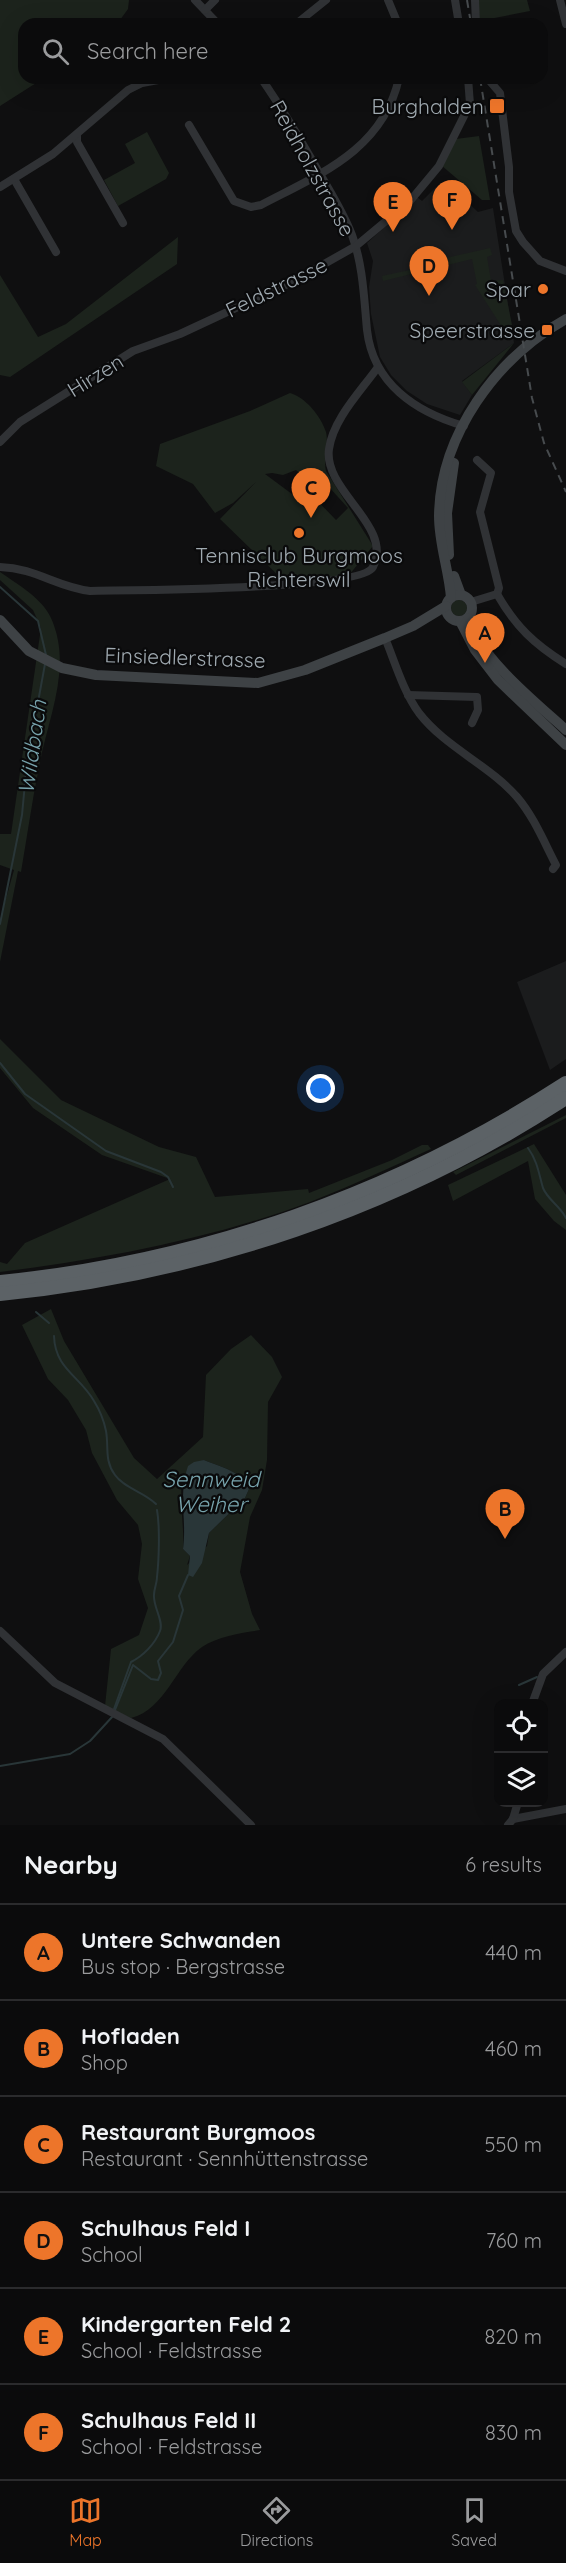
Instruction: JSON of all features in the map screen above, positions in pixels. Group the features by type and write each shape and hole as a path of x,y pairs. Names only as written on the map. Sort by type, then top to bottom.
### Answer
{"highway":[{"path":"0,1281 81,1271 159,1256 221,1240 308,1213 434,1159 504,1121 566,1083"},
{"path":"0,1294 85,1284 166,1268 290,1233 422,1179 492,1143 566,1100"}],"main road":[{"path":"566,319 535,339 508,362 488,387 464,426 463,437 453,466 447,521 449,552 455,584 453,600 475,650 498,680 566,745"},
{"path":"453,600 471,602 472,611 460,619"},
{"name":"Einsiedlerstrasse","path":"0,620 29,651 62,668 96,675 258,683 305,670 413,626 453,600"},
{"path":"460,619 501,668 566,730"},
{"name":"Einsiedlerstrasse","path":"413,626 460,619"}],"street":[{"path":"195,0 212,18"},
{"path":"205,10 215,0"},
{"path":"304,18 326,0"},
{"path":"388,0 396,18"},
{"path":"455,0 458,18"},
{"path":"475,0 476,18"},
{"path":"560,0 566,24"},
{"path":"0,187 53,154 128,90 140,84"},
{"name":"Reidholzstrasse","path":"265,84 339,205 356,246 362,277 367,331 378,367 395,390 409,401 440,418 464,426"},
{"path":"189,125 234,201 244,206 261,205 320,174 348,156 374,132 391,102 397,84"},
{"name":"Feldstrasse","path":"199,324 294,281 356,246 410,201 440,166 470,104 468,84"},
{"path":"492,84 500,93 509,167 509,192 516,231 522,242 540,261 566,271"},
{"path":"76,135 77,142 123,223"},
{"path":"14,179 56,252"},
{"name":"Hirzen","path":"0,442 20,422 133,351 180,334 199,324"},
{"path":"0,567 27,569 71,588 90,591 240,587 342,579 368,573 373,567 376,542 372,531 332,473 328,462 329,448 338,423 378,367"},
{"path":"477,460 491,473 480,512 499,588 497,594"},
{"path":"471,602 497,594"},
{"path":"497,594 516,624 537,645 566,664"},
{"path":"384,638 408,695 427,722 515,796 531,817 556,865 553,869"},
{"path":"408,695 477,697 478,710 472,723"},
{"path":"0,1631 55,1683 135,1722 172,1746 250,1825"},
{"path":"534,1699 543,1674 566,1652"},
{"path":"511,1822 517,1807"},
{"path":"511,1822 566,1809"}],"shaded area":[{"path":"0,0 129,0 128,9 121,18 18,18 18,84 35,84 0,106"},
{"path":"478,0 527,0 530,11 494,18 479,18"},
{"path":"147,132 169,173 166,179 118,206 104,180 135,163 125,144"},
{"path":"479,136 490,200 482,200 441,165 456,139"},
{"path":"446,182 478,212 493,208 514,343 462,381 472,395 460,415 427,404 407,391 391,375 380,357 371,314 369,287 373,261 367,243 417,197 422,201 436,187 440,189"},
{"path":"178,237 177,264 10,377 0,375 0,275 38,337 66,324"},
{"path":"490,248 492,255 487,257 491,281 503,280 512,325 502,327 475,285 477,284 472,259 383,281 382,276 438,264 437,260"},
{"path":"514,343 472,395 462,382"},
{"path":"290,393 307,403 320,420 327,437 326,471 373,546 349,575 284,581 220,519 256,482 233,503 215,513 193,484 156,466 160,444 250,411","holes":["296,470 309,481 319,476 348,508 336,520 307,490 296,497 265,474 283,475"]},
{"path":"0,572 42,604 51,618 60,655 57,692 39,767 21,872 18,871 0,962 0,920 14,870 0,865 0,834 11,834 41,628 33,610 0,580"},
{"path":"459,600 465,602 467,608 465,614 459,616 453,614 451,608 453,602"},
{"path":"566,961 566,1059 550,1070 517,982"},
{"path":"0,1039 61,1100 159,1147 196,1157 215,1197 308,1189 309,1193 392,1160 422,1145 428,1145 431,1149 310,1202 235,1227 118,1254 0,1272 0,1262 7,1264 25,1243 170,1179 102,1155 33,1108 0,1068"},
{"path":"566,1115 566,1118 456,1175 453,1172"},
{"path":"534,1144 566,1195 566,1230 554,1221 535,1199 528,1161 453,1201 448,1185"},
{"path":"51,1309 64,1341 134,1458 157,1479 203,1437 206,1375 231,1349 251,1335 272,1357 282,1377 268,1402 267,1460 262,1490 250,1517 240,1572 252,1614 260,1630 222,1638 202,1647 184,1665 153,1706 131,1718 105,1706 111,1649 139,1635 148,1608 138,1579 142,1544 138,1525 117,1500 92,1453 86,1430 68,1400 48,1379 22,1325","holes":["204,1460 236,1474 249,1489 245,1498 209,1533 207,1546 187,1565 190,1556 183,1549 182,1486 187,1475"]}],"water":[{"name":"Sennweid Weiher","path":"204,1460 236,1474 249,1489 245,1498 209,1533 202,1563 193,1577 188,1575 190,1556 183,1549 183,1497 188,1466"}],"waterway":[{"name":"Wildbach","path":"0,587 38,621 46,655"},
{"name":"Wildbach","path":"0,924 22,815 27,762 45,664"},
{"name":"Wildbach","path":"0,1063 25,1094 106,1151 161,1172 168,1177 173,1187"},
{"path":"528,1148 536,1162 545,1192 566,1218"},
{"path":"36,1312 49,1323"},
{"path":"54,1336 55,1347 63,1364 96,1404 104,1423 108,1459 115,1475 156,1504"},
{"path":"114,1709 131,1662 152,1645 161,1627 154,1600 159,1552 157,1510"},
{"name":"Wildbach","path":"115,1710 133,1665 151,1679 158,1680 161,1673 158,1661 173,1642 183,1610 179,1596 188,1575"},
{"path":"519,1685 537,1677"},
{"name":"Wildbach","path":"0,1766 70,1754 90,1741 113,1716"}],"railway":[{"path":"467,0 470,18"},
{"path":"481,84 532,398 544,443 566,492"}],"place":[{"name":"Burghalden","path":"497,106"},
{"name":"Schulhaus Feld II","path":"452,230"},
{"name":"Kindergarten Feld 2","path":"393,232"},
{"name":"Spar","path":"543,289"},
{"name":"Schulhaus Feld I","path":"429,296"},
{"name":"Speerstrasse","path":"547,330"},
{"name":"Restaurant Burgmoos","path":"311,518"},
{"name":"Tennisclub Burgmoos Richterswil","path":"299,533"},
{"name":"Untere Schwanden","path":"485,663"},
{"name":"Hofladen","path":"505,1539"}]}
